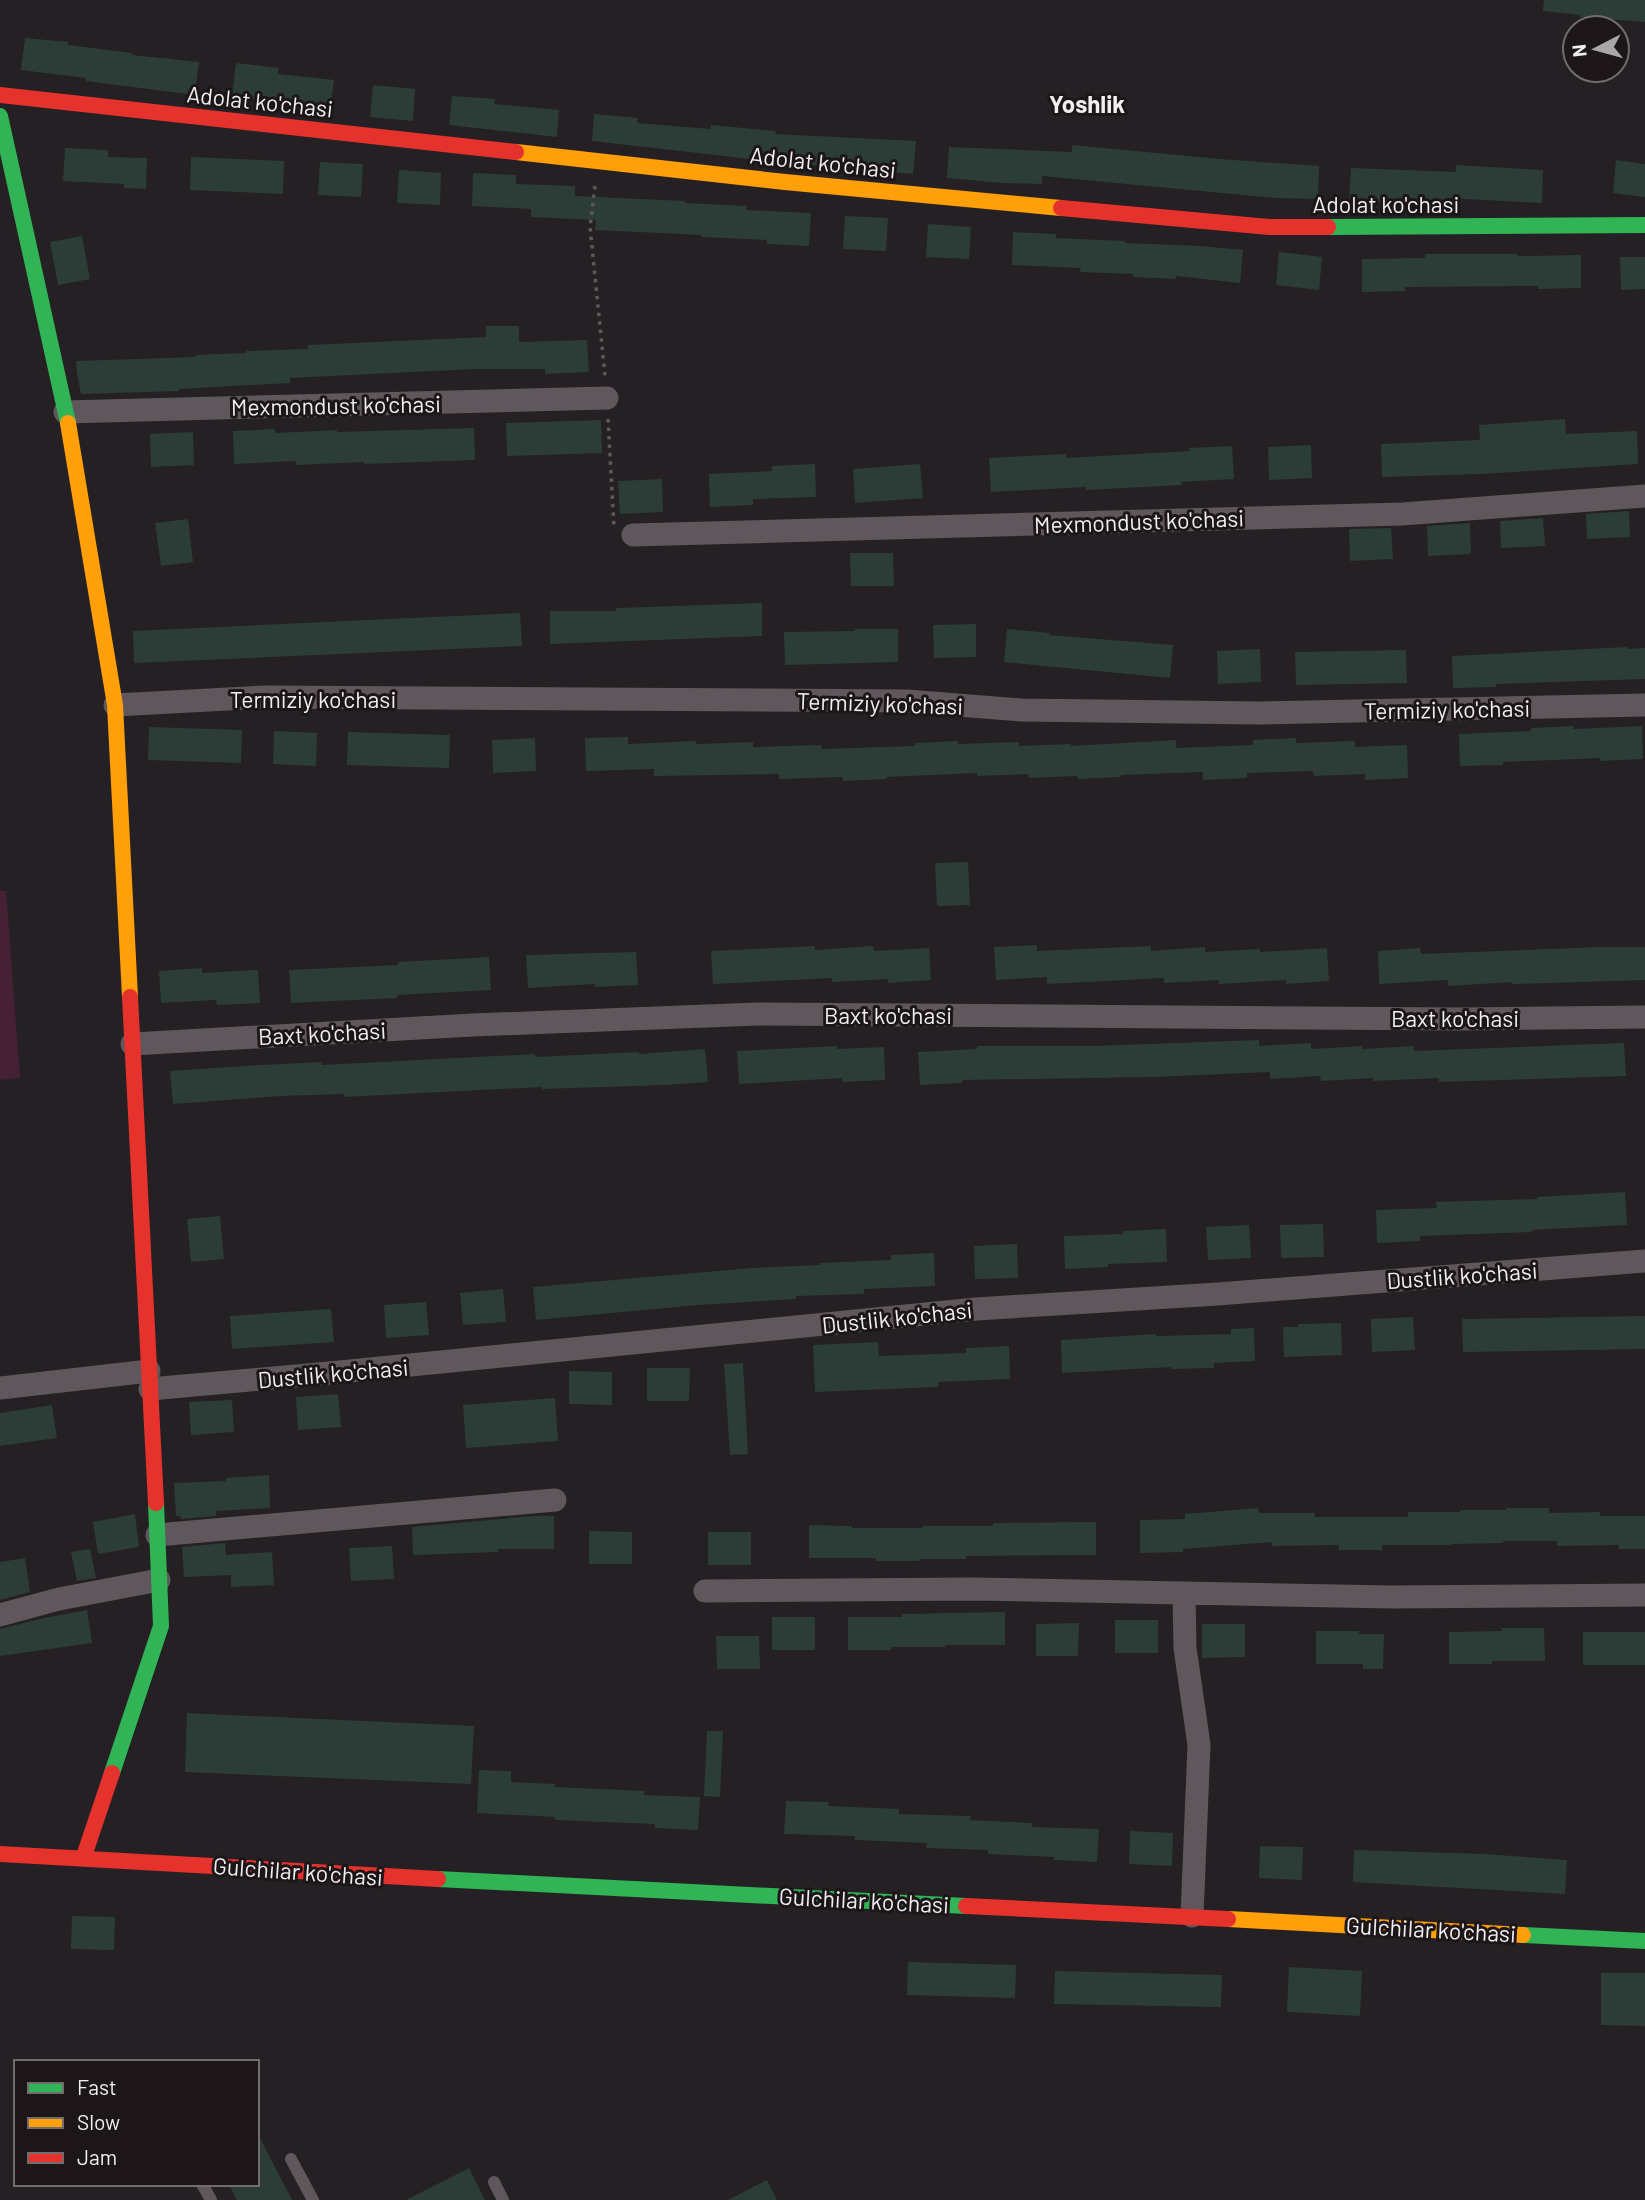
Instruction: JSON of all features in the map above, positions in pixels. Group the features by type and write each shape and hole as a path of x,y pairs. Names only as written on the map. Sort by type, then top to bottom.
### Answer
{"street":[{"name":"Adolat ko'chasi","path":"0,95 785,182 1269,227 1645,225"},
{"path":"0,116 65,412 115,705 150,1380 161,1626 84,1856"},
{"name":"Mexmondust ko'chasi","path":"65,412 607,398"},
{"name":"Mexmondust ko'chasi","path":"633,535 1402,514 1645,496"},
{"name":"Termiziy ko'chasi","path":"115,705 266,697 907,701 1021,710 1259,713 1645,705"},
{"name":"Baxt ko'chasi","path":"132,1044 473,1025 758,1014 1460,1019 1645,1017"},
{"name":"Dustlik ko'chasi","path":"0,1388 368,1370 976,1309 1218,1294 1645,1261"},
{"path":"157,1535 555,1500"},
{"path":"0,1615 59,1599 159,1580"},
{"path":"705,1591 973,1589 1392,1597 1645,1595"},
{"path":"1184,1593 1185,1648 1199,1745 1192,1916"},
{"name":"Gulchilar ko'chasi","path":"0,1854 84,1856 329,1874 1645,1941"}],"lane":[{"path":"291,2159 313,2200"},
{"path":"494,2182 503,2200"}],"path":[{"path":"598,161 590,227 607,398 614,534 633,535"}],"shaded area":[{"path":"0,891 6,891 20,1078 0,1080"}],"building":[{"path":"1544,0 1645,0 1645,22 1631,21 1631,14 1543,11"},
{"path":"25,38 68,42 68,45 132,55 199,62 195,95 21,70"},
{"path":"236,63 279,68 278,74 334,80 330,112 287,107 288,103 232,96"},
{"path":"373,85 415,89 413,121 370,117"},
{"path":"452,96 495,99 494,104 559,110 557,137 449,125"},
{"path":"594,114 638,118 637,123 710,129 711,125 776,131 775,134 916,141 913,174 592,141"},
{"path":"1072,145 1319,166 1318,199 1275,198 1042,176 1042,184 947,178 949,147 1072,152"},
{"path":"65,148 108,150 108,157 147,158 146,189 124,188 124,184 63,181"},
{"path":"191,157 284,161 283,194 190,190"},
{"path":"1616,160 1645,164 1645,197 1613,193"},
{"path":"320,162 363,164 361,197 318,195"},
{"path":"1456,165 1543,170 1542,203 1448,198 1448,205 1349,201 1351,168 1456,172"},
{"path":"399,170 441,173 440,205 397,203"},
{"path":"473,173 516,175 516,184 575,186 575,196 685,201 747,206 746,210 811,213 809,246 767,244 767,240 702,235 595,230 596,220 531,217 531,209 472,206"},
{"path":"845,216 888,218 886,251 843,249"},
{"path":"928,224 971,227 969,259 926,257"},
{"path":"1013,232 1056,234 1056,238 1243,250 1240,283 1176,276 1176,279 1080,272 1081,268 1012,265"},
{"path":"82,236 90,279 58,285 50,242"},
{"path":"1279,252 1322,257 1319,290 1276,285"},
{"path":"1425,254 1581,255 1581,288 1405,287 1405,291 1362,292 1362,259 1425,258"},
{"path":"1620,257 1645,257 1645,289 1621,290"},
{"path":"486,326 519,326 519,342 587,340 589,372 545,374 545,369 474,369 290,378 290,383 179,391 81,394 77,373 76,361 196,357 195,355 246,351 308,349 308,345 486,337"},
{"path":"1565,419 1566,434 1637,431 1638,464 1382,477 1381,444 1480,440 1479,425"},
{"path":"601,420 602,453 507,456 506,423"},
{"path":"474,428 475,460 364,464 296,465 296,461 234,464 233,431 275,429 275,433"},
{"path":"193,432 194,465 151,467 150,434"},
{"path":"1311,445 1312,478 1269,480 1268,447"},
{"path":"1232,446 1234,479 1181,482 1182,485 991,492 989,458 1066,454 1066,458"},
{"path":"815,464 816,497 753,499 753,505 710,507 709,474 772,471 772,466"},
{"path":"920,464 923,498 855,503 853,469"},
{"path":"662,479 663,512 620,514 618,481"},
{"path":"1629,511 1630,537 1587,539 1586,514"},
{"path":"1543,518 1545,546 1501,548 1500,521"},
{"path":"188,519 193,562 161,566 155,523"},
{"path":"1470,523 1471,554 1428,556 1427,526"},
{"path":"1391,528 1393,559 1350,561 1349,529"},
{"path":"850,553 893,553 894,586 851,586"},
{"path":"762,603 762,636 550,644 550,611 616,611 616,608"},
{"path":"520,613 522,646 134,663 133,631"},
{"path":"976,624 976,657 934,658 933,625"},
{"path":"898,629 898,662 785,665 784,632"},
{"path":"1007,629 1173,645 1170,678 1004,662"},
{"path":"1645,648 1645,679 1453,688 1452,656"},
{"path":"1260,649 1261,682 1218,684 1217,651"},
{"path":"1406,650 1407,683 1296,685 1295,652"},
{"path":"1573,726 1574,729 1642,726 1643,759 1600,761 1600,758 1460,766 1459,734"},
{"path":"149,727 242,730 241,763 148,760"},
{"path":"274,731 317,733 316,766 273,764"},
{"path":"348,732 450,735 449,768 347,765"},
{"path":"628,737 628,744 753,742 753,747 821,745 821,749 915,746 915,743 958,741 958,744 1019,742 1019,746 1071,746 1176,740 1176,748 1253,745 1253,740 1296,738 1296,743 1355,741 1355,747 1407,745 1408,778 1365,780 1365,774 1314,776 1313,771 1247,773 1247,778 1203,780 1203,772 1078,779 1078,776 1029,778 1028,774 977,776 977,773 843,781 843,777 779,779 779,774 654,776 654,769 586,771 585,738"},
{"path":"535,738 536,771 493,773 492,740"},
{"path":"968,862 970,905 937,906 935,863"},
{"path":"1037,945 1037,951 1151,946 1151,951 1205,947 1205,952 1327,948 1329,981 1286,984 1286,980 1219,984 1219,980 1164,983 1164,978 1047,984 1047,977 996,980 994,947"},
{"path":"815,946 815,950 873,946 874,951 929,948 931,980 888,983 888,979 832,982 832,978 713,984 711,951"},
{"path":"1645,947 1645,980 1448,986 1448,980 1379,984 1378,951 1420,948 1421,954"},
{"path":"636,952 638,985 595,987 595,984 528,988 526,955"},
{"path":"489,957 491,990 291,1003 289,970"},
{"path":"202,968 202,973 258,970 260,1003 217,1005 216,1000 161,1003 159,971"},
{"path":"1259,1040 1259,1046 1311,1043 1311,1049 1362,1046 1362,1049 1414,1046 1414,1051 1624,1043 1626,1076 1439,1082 1439,1078 1321,1081 1320,1076 1270,1079 1270,1072 962,1080 962,1083 920,1085 918,1052 977,1049 977,1046 1093,1046"},
{"path":"837,1046 837,1049 884,1047 885,1080 843,1082 842,1078 739,1084 737,1051"},
{"path":"705,1049 708,1082 665,1085 542,1087 345,1097 344,1094 280,1096 173,1104 170,1071 321,1062 322,1065 535,1054 535,1057 639,1054"},
{"path":"1625,1192 1627,1225 1420,1236 1420,1241 1377,1243 1376,1210 1437,1208 1436,1202 1537,1199"},
{"path":"220,1216 224,1259 191,1262 187,1219"},
{"path":"1323,1224 1324,1257 1281,1258 1280,1225"},
{"path":"1249,1225 1251,1258 1208,1260 1206,1227"},
{"path":"1166,1229 1167,1262 1065,1269 1064,1236"},
{"path":"1017,1244 1018,1278 975,1279 974,1246"},
{"path":"934,1253 935,1286 864,1289 864,1294 796,1296 796,1299 536,1320 533,1287 752,1268 891,1260 891,1255"},
{"path":"503,1289 506,1322 463,1325 460,1293"},
{"path":"426,1302 429,1335 386,1338 384,1305"},
{"path":"331,1309 334,1342 232,1349 230,1316"},
{"path":"1645,1316 1645,1349 1463,1352 1462,1319"},
{"path":"1413,1317 1415,1350 1372,1352 1371,1319"},
{"path":"1341,1323 1342,1355 1284,1357 1283,1327"},
{"path":"1254,1328 1255,1361 1214,1363 1214,1368 1171,1367 1062,1373 1061,1340 1156,1334 1231,1334 1231,1329"},
{"path":"878,1342 879,1356 966,1353 966,1348 1009,1346 1010,1379 938,1382 938,1387 815,1392 813,1345"},
{"path":"743,1363 748,1454 730,1455 724,1364"},
{"path":"647,1368 690,1368 689,1401 647,1401"},
{"path":"569,1371 612,1372 612,1405 569,1404"},
{"path":"338,1394 341,1427 298,1430 296,1397"},
{"path":"555,1398 558,1441 466,1448 463,1405"},
{"path":"232,1400 234,1432 191,1435 189,1402"},
{"path":"52,1405 57,1438 0,1446 0,1413"},
{"path":"269,1475 270,1508 216,1511 216,1516 181,1519 176,1516 174,1483 226,1481 226,1478"},
{"path":"1258,1508 1259,1513 1315,1513 1315,1517 1408,1517 1408,1512 1460,1512 1506,1508 1549,1508 1549,1513 1600,1512 1600,1516 1645,1516 1645,1549 1619,1549 1619,1545 1557,1546 1557,1541 1503,1541 1451,1545 1382,1545 1382,1550 1339,1550 1339,1545 1272,1546 1272,1542 1183,1549 1183,1552 1140,1553 1140,1520 1185,1519 1185,1514"},
{"path":"135,1514 139,1547 98,1554 93,1522"},
{"path":"554,1516 554,1549 498,1549 498,1552 413,1555 412,1527"},
{"path":"1096,1522 1096,1555 966,1556 966,1559 919,1561 809,1558 809,1525 923,1528 993,1526 993,1523"},
{"path":"589,1531 632,1532 632,1564 589,1564"},
{"path":"708,1532 751,1532 751,1565 708,1565"},
{"path":"225,1543 226,1555 272,1552 274,1585 231,1587 231,1575 184,1577 182,1547"},
{"path":"392,1546 394,1579 351,1581 349,1548"},
{"path":"90,1549 96,1578 77,1581 71,1552"},
{"path":"25,1558 30,1592 0,1600 0,1562"},
{"path":"87,1610 92,1643 0,1656 0,1629"},
{"path":"1005,1612 1005,1645 848,1650 848,1617"},
{"path":"772,1617 815,1617 815,1650 772,1650"},
{"path":"1115,1620 1158,1620 1158,1653 1115,1653"},
{"path":"1079,1623 1078,1656 1036,1656 1036,1624"},
{"path":"1202,1624 1245,1624 1245,1657 1202,1658"},
{"path":"1501,1628 1544,1628 1545,1661 1449,1664 1449,1632 1502,1631"},
{"path":"1316,1631 1384,1634 1383,1669 1363,1669 1363,1664 1316,1664"},
{"path":"1583,1632 1645,1632 1645,1665 1583,1665"},
{"path":"716,1636 759,1636 760,1669 717,1669"},
{"path":"187,1713 474,1726 471,1784 185,1772"},
{"path":"707,1731 723,1731 720,1797 704,1796"},
{"path":"479,1770 511,1771 511,1782 645,1791 644,1795 700,1797 698,1830 655,1828 655,1824 555,1820 555,1817 477,1813"},
{"path":"786,1801 899,1809 899,1814 971,1816 970,1820 1032,1823 1032,1827 1099,1829 1097,1862 988,1854 988,1850 926,1848 927,1843 855,1840 855,1836 784,1834"},
{"path":"1130,1831 1173,1833 1172,1866 1129,1864"},
{"path":"1260,1846 1303,1847 1302,1880 1259,1878"},
{"path":"1354,1850 1484,1854 1567,1860 1565,1894 1353,1882"},
{"path":"72,1916 115,1917 114,1950 71,1949"},
{"path":"908,1962 1016,1965 1015,1998 907,1995"},
{"path":"1289,1967 1362,1971 1360,2016 1287,2012"},
{"path":"1055,1971 1222,1975 1221,2007 1054,2004"},
{"path":"1601,1973 1645,1973 1645,2026 1601,2025"},
{"path":"259,2136 292,2200 237,2200 230,2186 259,2186"},
{"path":"469,2168 485,2200 406,2200"},
{"path":"767,2180 777,2200 728,2200"}],"traffic: fast":[{"path":"0,116 68,423"},
{"path":"1328,227 1645,225"},
{"path":"112,1773 161,1626 156,1503"},
{"path":"438,1879 966,1906"},
{"path":"1523,1935 1645,1941"}],"traffic: slow":[{"path":"516,152 785,182 1061,208"},
{"path":"68,423 115,705 130,997"},
{"path":"1228,1919 1523,1935"}],"traffic: jam":[{"path":"0,95 516,152"},
{"path":"1061,208 1269,227 1328,227"},
{"path":"130,997 156,1503"},
{"path":"84,1856 112,1773"},
{"path":"0,1854 438,1879"},
{"path":"966,1906 1228,1919"}],"district":[{"name":"Yoshlik","path":"1087,103"}]}
